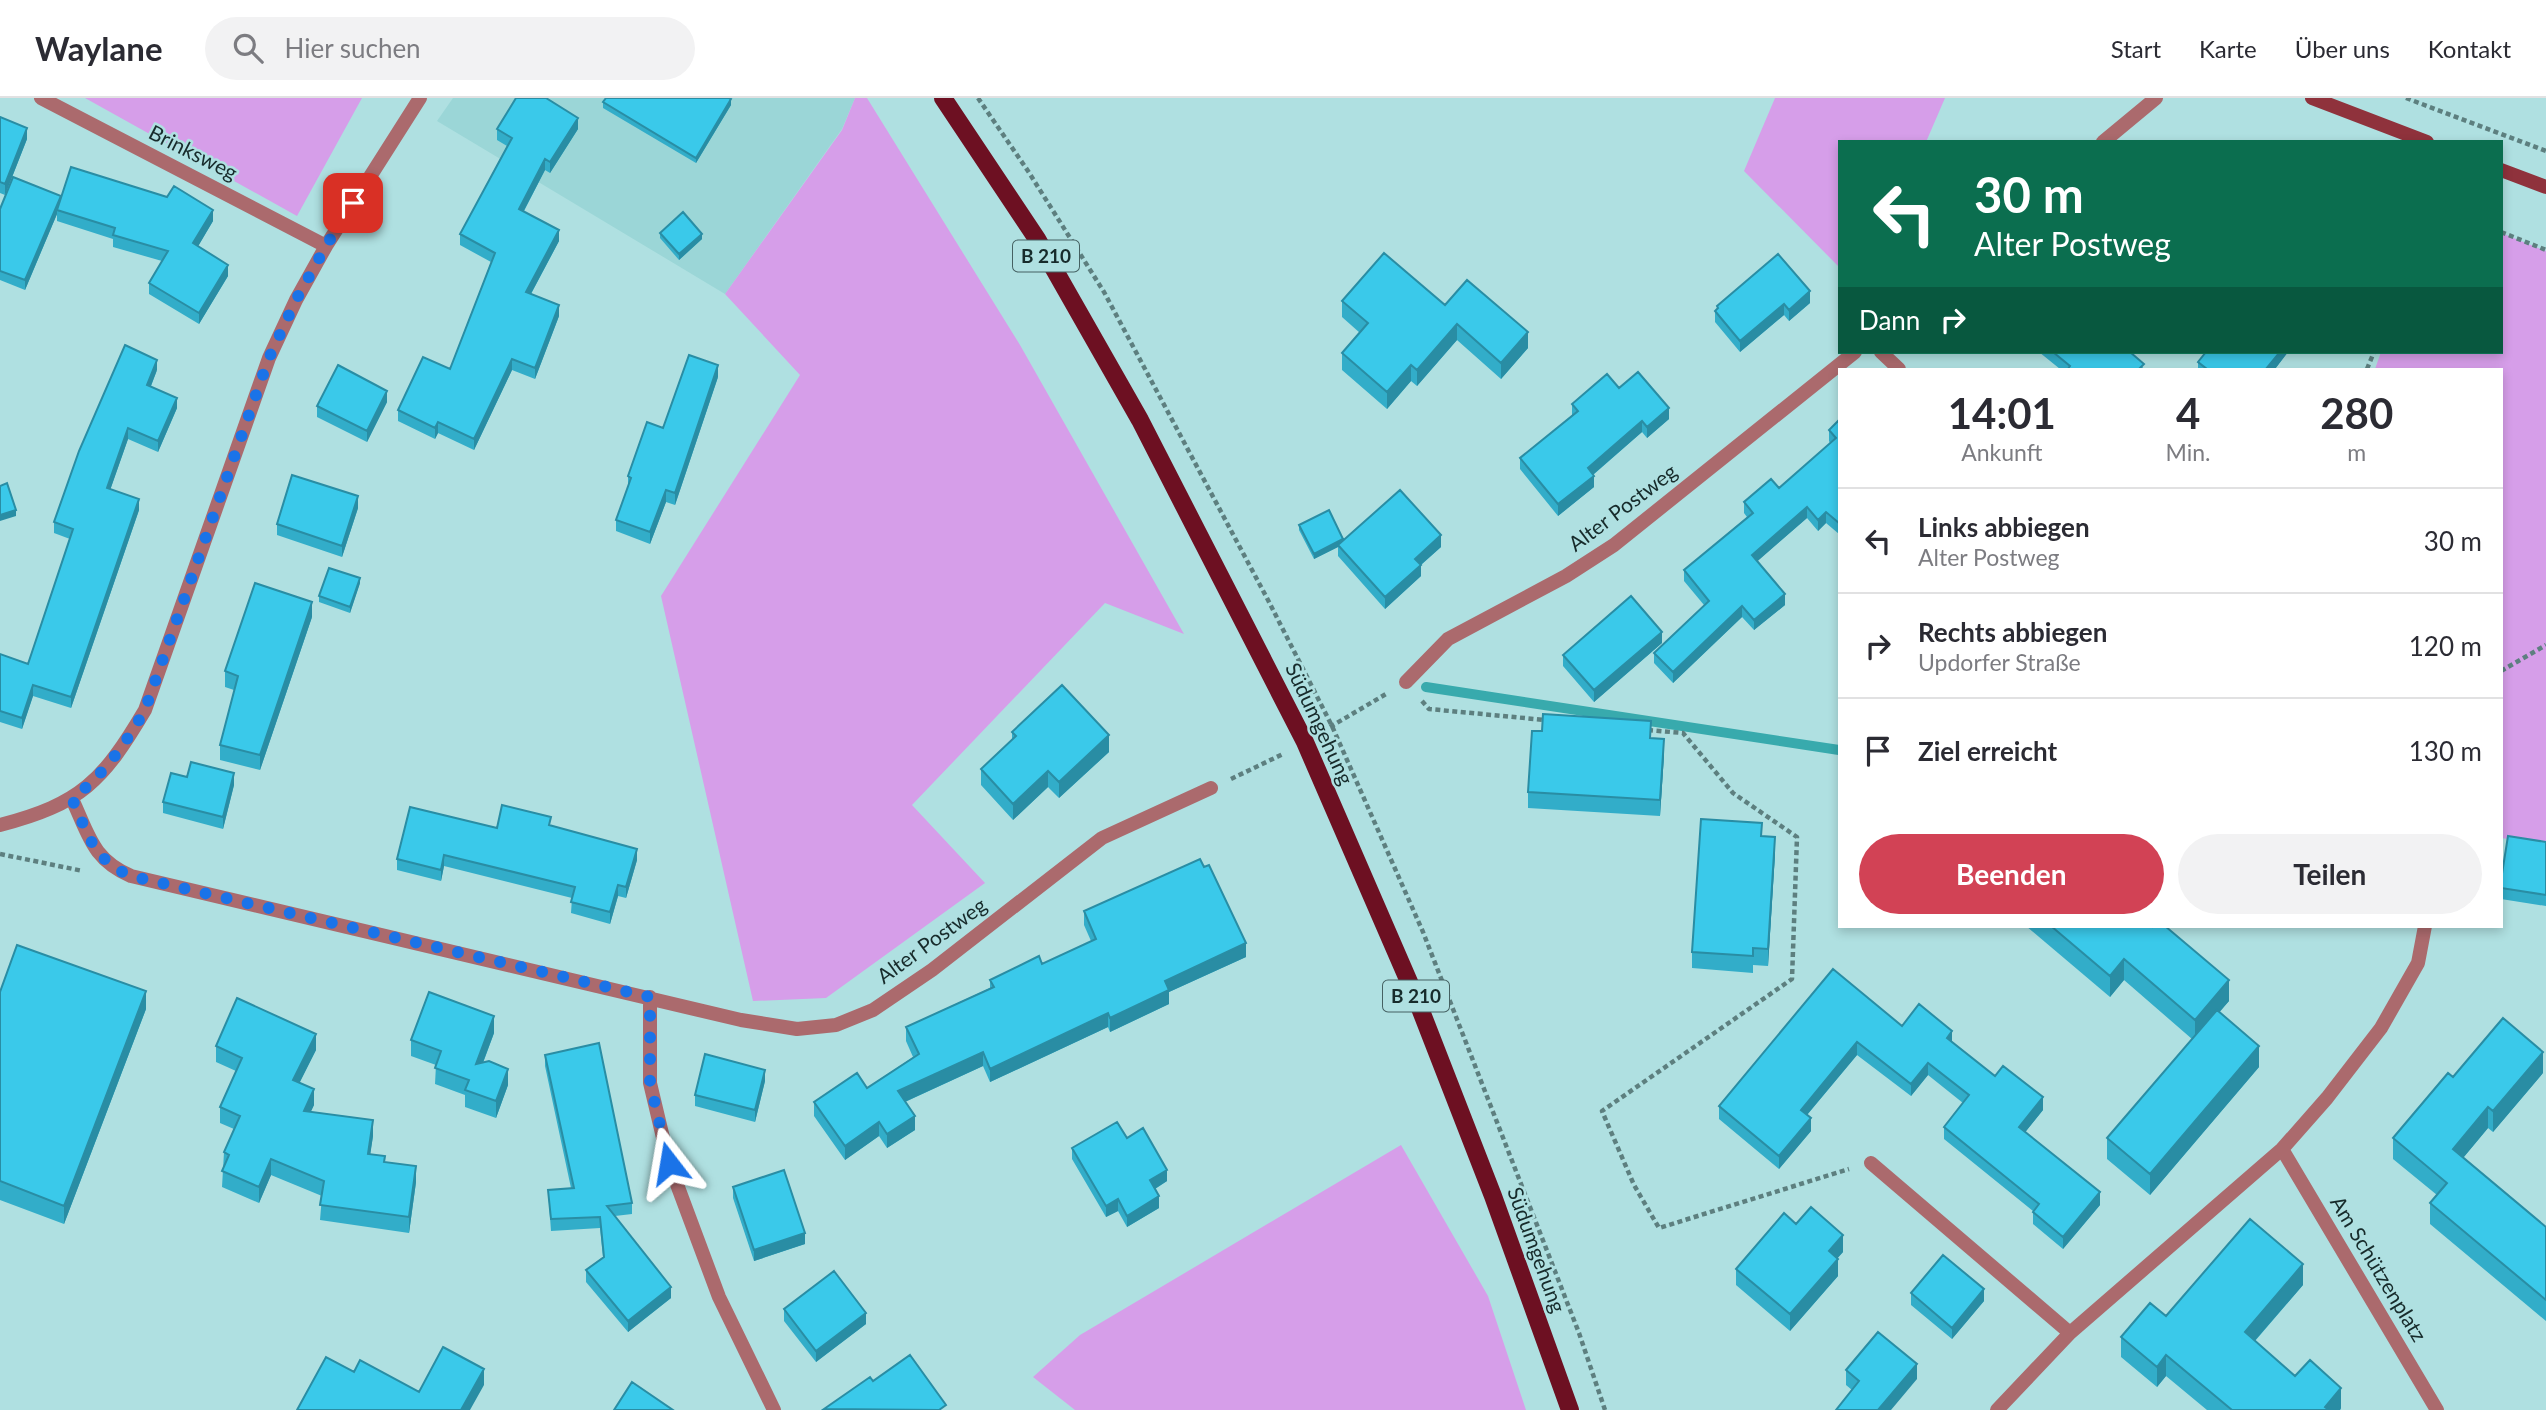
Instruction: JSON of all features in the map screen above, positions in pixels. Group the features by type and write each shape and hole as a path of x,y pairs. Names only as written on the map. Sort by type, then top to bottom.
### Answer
{"main road":[{"name":"Südumgehung","path":"943,98 1037,239 1140,420 1305,742 1416,998 1493,1196 1570,1410"}],"street":[{"name":"Brinksweg","path":"41,98 326,246"},
{"path":"0,825 35,816 72,799 93,783 122,749 145,710 269,358 296,300 326,246 420,98"},
{"path":"2105,140 2156,98"},
{"path":"2312,98 2422,140"},
{"path":"2503,171 2546,187"},
{"name":"Alter Postweg","path":"1406,682 1448,639 1566,576 1614,545 1853,354"},
{"path":"1883,354 1898,368"},
{"name":"Alter Postweg","path":"100,857 114,869 131,876 741,1020 797,1029 836,1025 873,1010 932,970 1101,838 1211,788"},
{"path":"72,799 100,857"},
{"path":"1997,1410 2070,1333 2282,1149 2327,1098 2381,1028 2418,963 2425,928"},
{"path":"650,997 650,1083 669,1163 719,1297 774,1410"},
{"name":"Am Schützenplatz","path":"2282,1149 2437,1410"},
{"path":"1871,1163 2070,1333"}],"path":[{"path":"2406,98 2546,151"},
{"path":"2503,233 2546,250"},
{"path":"2503,670 2546,645"},
{"path":"1211,788 1305,742 1406,682 1429,709 1549,720"},
{"path":"1643,730 1683,733 1733,793 1797,836 1792,979 1602,1111 1634,1185 1659,1228 1871,1163"},
{"path":"0,854 82,871 100,857"}],"shaded area":[{"path":"85,98 362,98 297,216"},
{"path":"453,98 855,98 842,129 725,294 437,121"},
{"path":"855,98 867,98 1020,345 1184,634 1105,603 912,805 985,883 826,998 753,1001 661,596 800,375 725,294 842,130"},
{"path":"1775,98 1945,98 1927,140 1838,140 1838,266 1744,171"},
{"path":"2503,234 2546,251 2546,844 2503,838 2503,368 2375,368 2380,354 2503,354"},
{"path":"1401,1145 1488,1296 1526,1410 1075,1410 1033,1377 1080,1335"}],"building":[{"path":"516,98 546,98 578,118 550,162 545,159 519,209 559,230 526,292 559,305 535,368 512,359 474,439 438,422 435,428 398,410 423,357 450,369 495,253 460,234 512,138 497,129"},
{"path":"606,98 731,99 696,158 603,102"},
{"path":"0,117 27,128 5,184 0,182"},
{"path":"71,167 167,197 174,186 213,210 193,243 228,265 199,313 149,283 168,251 113,235 115,228 57,210"},
{"path":"13,177 61,196 25,280 0,271 0,209"},
{"path":"683,212 702,234 679,254 660,233"},
{"path":"1384,253 1445,305 1467,280 1528,332 1501,363 1457,324 1417,370 1411,365 1387,392 1342,353 1368,323 1342,301"},
{"path":"1778,254 1810,291 1789,310 1784,304 1740,341 1715,311 1717,306"},
{"path":"125,345 157,360 147,385 177,398 158,441 128,428 107,488 139,499 71,697 33,685 22,718 0,711 0,654 28,664 73,529 54,522 79,451"},
{"path":"2055,354 2132,354 2144,364 2140,368 2069,368 2070,366"},
{"path":"2204,354 2278,354 2267,368 2206,368 2198,362"},
{"path":"689,355 718,365 675,493 666,490 650,532 616,520 647,422 663,428"},
{"path":"338,365 387,391 367,431 317,406"},
{"path":"1638,372 1669,408 1647,427 1642,421 1588,468 1594,476 1558,504 1520,458 1578,411 1572,404 1607,374 1619,388"},
{"path":"1838,421 1838,522 1826,512 1818,520 1807,507 1752,555 1785,594 1754,620 1742,606 1673,672 1654,653 1709,601 1684,570 1753,513 1744,502 1771,479 1779,488 1836,438 1829,430"},
{"path":"292,475 358,496 342,546 277,524"},
{"path":"7,483 16,510 0,515 0,486"},
{"path":"1400,490 1441,535 1415,559 1421,565 1385,597 1338,545"},
{"path":"1329,510 1343,539 1314,554 1299,525"},
{"path":"329,568 360,578 350,607 319,596"},
{"path":"255,583 312,602 260,755 220,745 238,676 225,671"},
{"path":"1631,596 1662,632 1594,690 1563,655"},
{"path":"1062,685 1109,735 1059,782 1048,771 1013,804 981,769 1016,736 1012,732"},
{"path":"1543,714 1651,721 1650,738 1664,739 1660,800 1528,792 1532,731 1542,731"},
{"path":"191,762 234,773 223,817 163,802 171,773 187,777"},
{"path":"502,805 551,817 549,825 637,849 626,887 618,885 610,912 571,902 575,887 444,855 441,870 397,859 410,807 497,828"},
{"path":"1701,819 1762,823 1761,836 1775,837 1768,949 1753,948 1753,956 1692,952"},
{"path":"2508,836 2546,842 2546,895 2503,888"},
{"path":"1200,859 1204,867 1209,865 1246,943 1165,981 1169,990 1110,1018 1108,1013 990,1069 983,1052 898,1091 915,1116 887,1134 879,1122 845,1146 814,1102 857,1073 867,1088 919,1054 906,1027 994,987 990,980 1039,956 1042,964 1096,939 1084,911"},
{"path":"2053,928 2167,928 2229,980 2195,1020 2124,959 2110,976"},
{"path":"17,945 146,991 64,1206 0,1181 0,992"},
{"path":"1833,969 1902,1026 1919,1004 1952,1031 1947,1038 1995,1076 2003,1066 2043,1097 2019,1127 2100,1192 2063,1237 2033,1212 2039,1204 1944,1127 1969,1095 1928,1063 1911,1084 1857,1042 1801,1110 1811,1118 1779,1156 1719,1106"},
{"path":"429,992 494,1016 476,1064 489,1061 508,1069 496,1101 465,1090 469,1080 435,1068 441,1051 411,1040"},
{"path":"237,998 316,1034 293,1080 314,1089 304,1111 373,1120 368,1154 385,1156 384,1162 416,1166 409,1217 320,1205 324,1181 271,1159 259,1187 222,1171 229,1155 224,1152 240,1116 220,1107 242,1058 216,1046"},
{"path":"2217,1010 2259,1046 2150,1174 2107,1138"},
{"path":"2503,1018 2543,1052 2493,1111 2488,1107 2453,1149 2546,1227 2546,1300 2430,1203 2447,1183 2393,1138 2448,1073 2453,1077"},
{"path":"599,1043 632,1203 607,1206 671,1287 628,1321 586,1270 604,1257 600,1217 551,1219 548,1190 574,1188 545,1055"},
{"path":"705,1054 765,1070 755,1110 695,1095"},
{"path":"1117,1122 1127,1138 1143,1128 1167,1170 1150,1180 1159,1196 1127,1216 1118,1199 1106,1206 1072,1148"},
{"path":"784,1170 805,1233 754,1250 733,1187"},
{"path":"1811,1207 1843,1235 1829,1251 1838,1259 1790,1314 1736,1269 1784,1213 1796,1224"},
{"path":"2250,1219 2303,1264 2245,1332 2295,1376 2310,1360 2341,1388 2325,1407 2329,1410 2232,1410 2166,1355 2157,1367 2121,1337 2150,1303 2166,1316"},
{"path":"1943,1255 1984,1289 1952,1328 1911,1293"},
{"path":"834,1271 866,1313 816,1351 784,1309"},
{"path":"1878,1332 1917,1364 1878,1410 1836,1410 1859,1381 1846,1370"},
{"path":"443,1347 484,1369 461,1410 297,1410 326,1357 354,1372 360,1360 419,1392"},
{"path":"910,1355 946,1405 939,1410 824,1409 870,1377 873,1381"},
{"path":"632,1382 673,1410 614,1410"}],"waterway":[{"path":"1426,687 1838,750"}],"route":[{"path":"353,203 296,300 269,358 145,710 122,749 93,783 72,799 100,857 114,869 131,876 650,997 650,1083 669,1163"}]}
